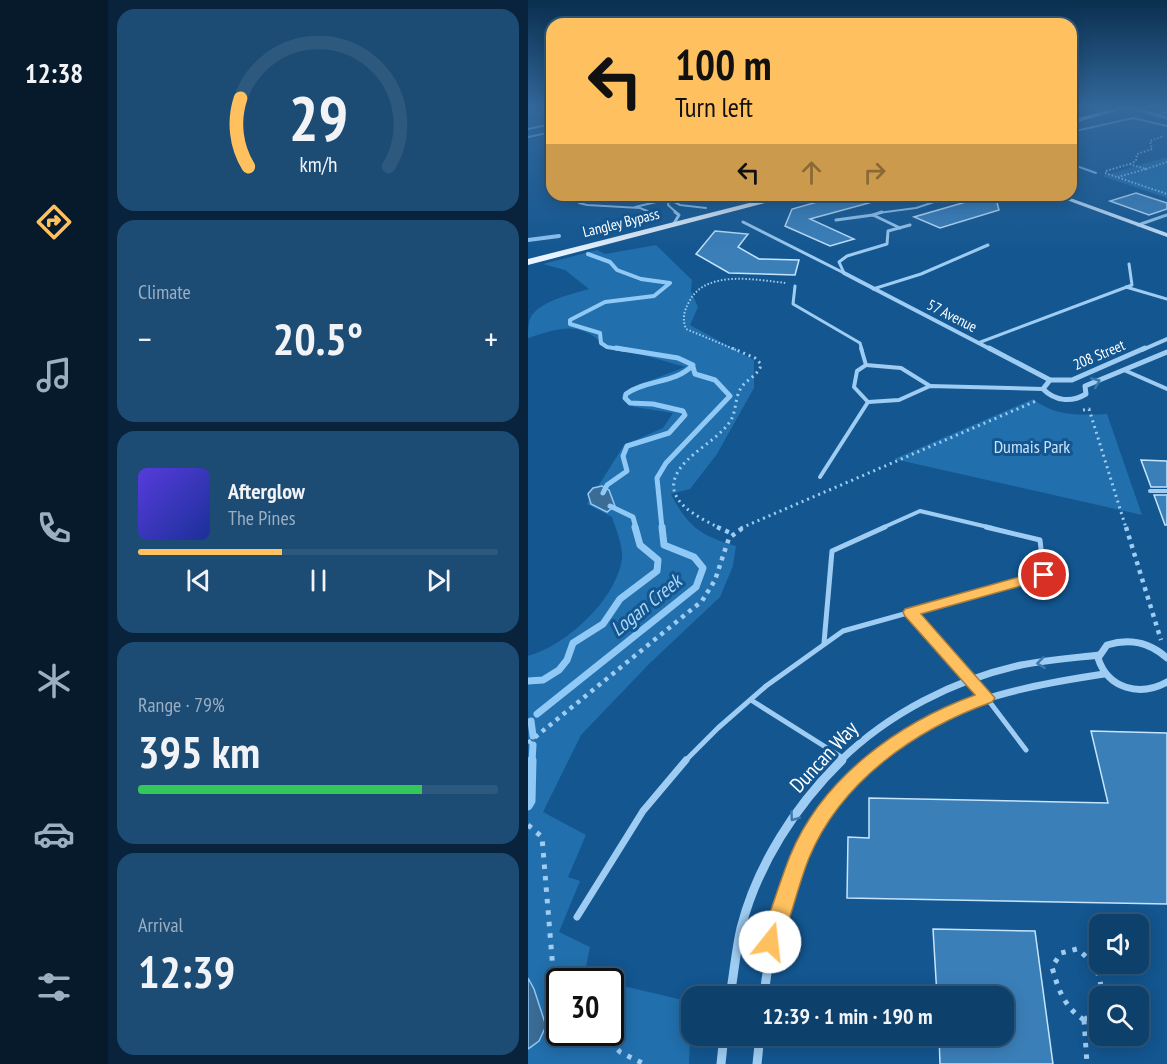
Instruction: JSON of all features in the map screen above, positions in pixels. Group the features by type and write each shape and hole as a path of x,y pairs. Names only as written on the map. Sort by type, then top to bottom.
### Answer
{"main road":[{"name":"Langley Bypass","path":"528,254 733,201"},
{"name":"Langley Bypass","path":"528,262 768,201"},
{"path":"1072,201 1167,235"}],"street":[{"name":"57 Avenue","path":"844,273 1050,380"},
{"name":"208 Street","path":"1050,380 1072,380 1167,339"},
{"name":"208 Street","path":"1043,389 1054,397 1077,399 1086,394 1085,386 1167,352"},
{"path":"1043,389 1050,380"},
{"name":"Duncan Way","path":"732,986 747,908 773,848 806,801 843,758 874,730 934,696 973,680 1019,666 1099,655 1107,645 1128,640 1150,645 1167,658"},
{"path":"1099,655 1099,666 1104,674 1118,684 1136,690 1158,688 1167,682"},
{"name":"Duncan Way","path":"765,986 770,942 800,856 826,809 863,769 893,745 947,711 1032,684 1104,674"},
{"path":"721,1064 723,1046"},
{"path":"757,1064 759,1046"}],"lane":[{"path":"1077,166 1096,172"},
{"path":"578,201 593,207 630,208 652,212 655,215 650,222"},
{"path":"630,208 655,201"},
{"path":"668,201 668,205 679,214 672,226"},
{"path":"674,201 680,205 706,208"},
{"path":"836,220 873,215 886,210 916,207 936,201"},
{"path":"873,215 900,228"},
{"path":"1138,225 1167,215"},
{"path":"743,222 844,273"},
{"path":"844,273 839,262 847,256 887,244 888,231 910,225"},
{"path":"873,289 921,274 988,245"},
{"path":"978,343 1132,285 1129,264"},
{"path":"795,286 793,304 860,343 866,365"},
{"path":"1126,287 1167,298"},
{"path":"868,402 854,387 857,371 866,365 890,364 904,368 930,386"},
{"path":"1124,370 1167,389"},
{"path":"868,402 899,400 930,386 1043,389"},
{"path":"820,477 868,402"},
{"path":"1150,491 1167,491"},
{"path":"577,917 652,799 683,762 750,700 804,655 824,643 843,631 1044,575 1040,540 920,512 832,550 824,643"},
{"path":"911,612 973,680 1026,750"},
{"path":"750,700 843,758"}],"path":[{"path":"1137,157 1136,161 1130,164 1102,172 1167,194"},
{"path":"1118,177 1167,162"},
{"path":"1130,164 1146,169"},
{"path":"734,534 693,516 680,505 674,497 673,481 687,459 728,424 741,388 760,371 761,364 755,358 688,331 683,320 690,296 712,282 723,279 790,283 795,286"},
{"path":"1025,388 1026,393 1042,404"},
{"path":"528,743 702,601 715,580 729,538 734,534 1036,401"},
{"path":"1078,410 1089,409 1162,642"},
{"path":"530,827 542,837 553,968"},
{"path":"1084,1020 1069,1011 1059,992 1052,967 1060,952 1077,950 1094,962 1102,986"},
{"path":"1084,1020 1089,1016"},
{"path":"1084,1020 1087,1064"},
{"path":"615,1046 620,1052 644,1064"}],"green space":[{"path":"1167,157 1167,198 1102,176"},
{"path":"656,245 692,280 691,291 698,307 690,325 754,360 754,388 717,454 690,489 671,494 683,515 697,529 713,538 736,546 733,566 720,597 649,664 581,735 543,812 586,835 568,877 580,881 559,932 590,947 586,968 546,968 546,1046 624,1046 624,986 681,1000 681,1046 690,1046 689,1064 528,1064 528,656 558,642 574,631 600,604 618,574 622,553 612,517 587,504 624,445 663,428 673,413 634,407 622,395 641,384 685,367 608,345 580,330 550,331 528,338 528,326 532,315 537,310 559,298 589,289 565,270 543,264 597,250 605,254"},
{"name":"Dumais Park","path":"1033,399 1050,409 1068,414 1107,414 1142,515 894,459"}],"shaded area":[{"path":"602,486 609,490 615,506 607,512 591,504 588,494 593,488"},
{"path":"528,978 546,1026 539,1041 528,1049"}],"building":[{"path":"1136,193 1167,203 1167,209 1149,215 1110,201"},
{"path":"821,201 876,201 810,219 854,239 830,246 785,226 792,209"},
{"path":"969,201 997,201 999,210 940,228 914,217"},
{"path":"715,231 748,234 738,247 759,259 799,260 795,275 729,273 696,254"},
{"path":"1141,460 1167,461 1167,487 1151,487"},
{"path":"1154,495 1167,495 1167,525 1165,525"},
{"path":"1091,731 1167,733 1167,904 847,898 848,837 869,838 869,798 1108,803"},
{"path":"933,929 1035,931 1053,1064 940,1064 939,1046 1014,1046 1014,986 936,986"}],"waterway":[{"name":"Logan Creek","path":"528,240 559,236"},
{"path":"588,254 610,262 617,270 641,279 670,283 654,296 605,302 570,320 570,324 600,333 601,343 607,347 626,350"},
{"path":"603,493 607,485 627,471 623,456 627,446 669,433 685,415 683,411 653,404 630,403 625,398 626,394 634,389 669,379 693,365 678,358 616,348"},
{"name":"Logan Creek","path":"662,528 657,478 666,463 730,396 715,380 695,374 693,367"},
{"path":"610,506 633,517 636,528"},
{"path":"528,681 543,680 559,670 567,660 573,643 603,624 620,599 657,571 658,560 640,545 635,527"},
{"name":"Logan Creek","path":"537,714 696,587 703,568 694,557 664,545 662,527"},
{"path":"531,721 533,736"},
{"path":"532,761 533,745"},
{"path":"528,806 531,801 532,760"}],"route":[{"path":"770,942 800,856 826,809 863,769 893,745 947,711 986,698 973,680 911,612 1044,575"}]}
